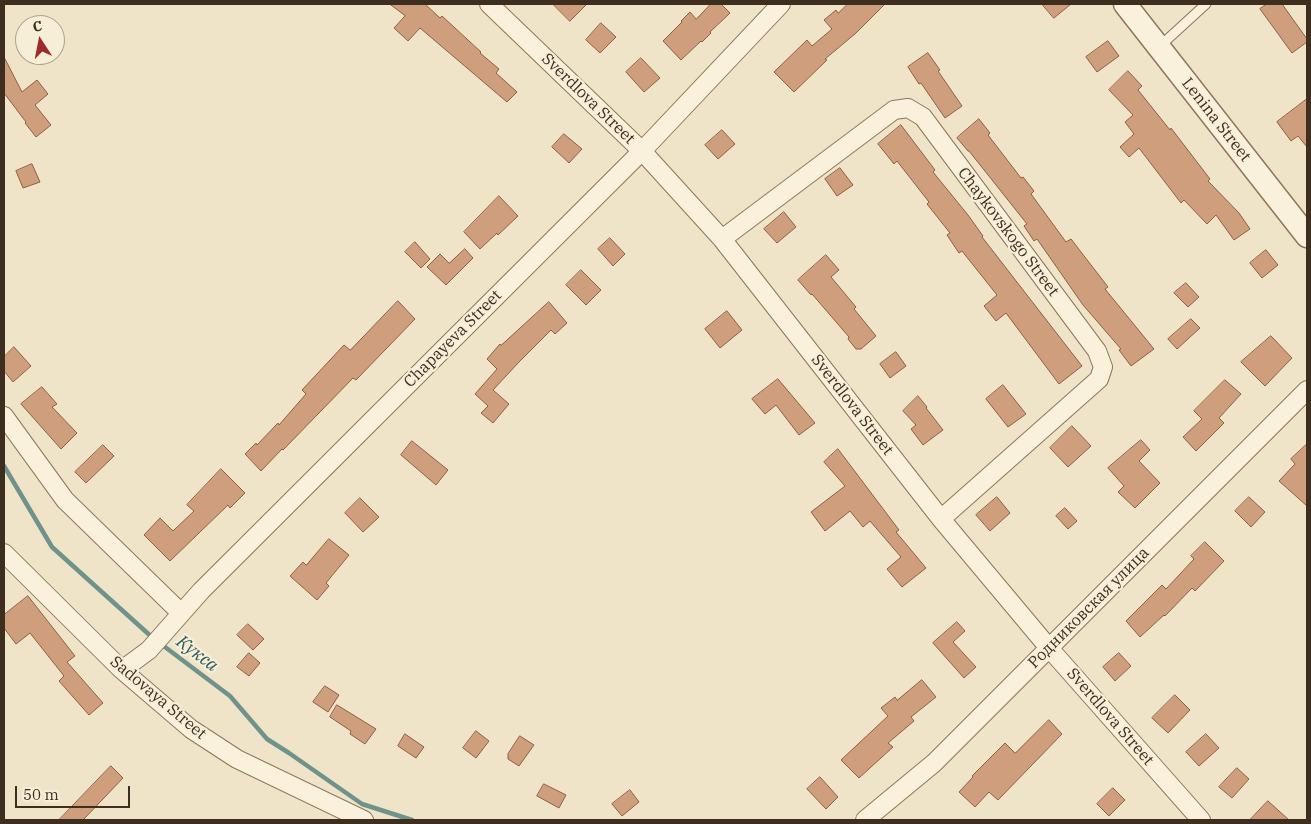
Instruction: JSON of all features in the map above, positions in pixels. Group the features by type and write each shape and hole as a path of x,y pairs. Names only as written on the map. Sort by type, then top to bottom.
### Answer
{"street":[{"name":"Sverdlova Street","path":"489,4 642,151 722,239 941,519 1049,648 1201,820"},
{"name":"Chapayeva Street","path":"122,670 149,650 181,613 642,151 781,4"},
{"name":"Lenina Street","path":"1124,4 1307,236"},
{"name":"Chaykovskogo Street","path":"722,239 894,110 908,108 924,117 1097,351 1103,368 1099,379 941,519"},
{"name":"Родниковская улица","path":"865,820 934,763 1307,390"},
{"path":"4,416 65,500 181,613"},
{"name":"Sadovaya Street","path":"4,552 122,670 191,729 238,759 364,820"}],"lane":[{"path":"1159,47 1206,4"}],"building":[{"path":"390,4 425,4 440,18 442,16 499,69 496,73 517,92 507,102 420,28 408,41 394,28 405,16"},
{"path":"553,4 587,4 570,21"},
{"path":"711,4 721,4 730,13 702,42 681,60 663,41 690,12 696,19"},
{"path":"848,4 885,4 856,33 825,59 827,60 794,92 774,72 807,40 812,46 832,29 824,20 836,10 838,13"},
{"path":"1042,4 1071,4 1054,18"},
{"path":"1267,4 1282,4 1307,39 1307,42 1292,53 1260,9"},
{"path":"601,23 616,37 600,53 586,40"},
{"path":"1108,41 1119,56 1097,72 1086,57"},
{"path":"928,53 962,106 945,118 908,67"},
{"path":"4,57 22,92 37,80 48,94 35,105 51,125 36,137 4,93"},
{"path":"641,58 660,78 644,92 626,72"},
{"path":"1128,71 1142,86 1138,90 1170,130 1171,128 1210,179 1208,181 1239,213 1250,229 1234,240 1216,215 1207,224 1184,200 1181,203 1139,148 1129,157 1120,147 1134,134 1125,122 1133,115 1109,90"},
{"path":"1307,99 1307,147 1298,136 1291,141 1277,122"},
{"path":"979,119 990,133 988,135 1021,178 1023,177 1034,191 1031,194 1066,242 1071,239 1108,287 1105,289 1154,349 1131,366 1119,350 1121,349 1083,305 1037,239 1034,241 1024,226 1027,224 957,138"},
{"path":"901,125 935,170 933,172 968,215 982,237 1082,366 1059,384 1006,313 996,321 984,306 997,295 962,251 959,253 947,235 950,233 897,161 894,164 878,144"},
{"path":"722,130 735,144 718,159 705,145"},
{"path":"564,134 582,149 569,163 552,147"},
{"path":"32,164 40,182 23,188 16,171"},
{"path":"840,168 853,185 837,196 825,179"},
{"path":"499,196 518,216 480,249 464,232"},
{"path":"784,212 796,227 777,243 764,229"},
{"path":"610,238 625,254 613,266 598,249"},
{"path":"415,242 430,259 421,268 405,252"},
{"path":"465,249 473,258 446,285 427,267 440,254 449,263"},
{"path":"1266,250 1278,265 1262,278 1250,263"},
{"path":"826,255 839,270 831,277 856,307 854,309 876,336 861,349 856,349 848,339 849,337 798,280"},
{"path":"581,270 601,290 586,305 566,285"},
{"path":"1186,283 1199,297 1188,307 1174,293"},
{"path":"398,301 415,319 356,380 353,378 261,471 245,454 256,443 257,445 278,423 279,425 306,394 302,390 344,345 350,350"},
{"path":"549,302 567,323 555,334 551,330 493,390 509,404 493,423 481,413 488,406 475,394 497,369 487,359 500,344"},
{"path":"727,311 742,330 720,348 705,329"},
{"path":"1191,319 1200,328 1177,349 1168,339"},
{"path":"1271,336 1292,358 1265,386 1241,362"},
{"path":"14,347 31,366 13,382 4,371 4,357"},
{"path":"896,352 906,366 890,378 880,364"},
{"path":"778,379 815,423 799,435 776,405 765,414 752,399"},
{"path":"1225,380 1241,394 1219,418 1224,423 1196,451 1183,437 1202,419 1194,411"},
{"path":"1003,385 1026,414 1008,427 986,399"},
{"path":"42,387 57,404 52,407 77,433 61,449 21,404"},
{"path":"918,396 943,430 923,445 911,429 916,425 903,411"},
{"path":"1072,426 1091,446 1068,467 1050,448"},
{"path":"1141,440 1150,450 1139,461 1160,483 1135,508 1118,492 1124,486 1108,468"},
{"path":"412,441 448,470 436,485 401,455"},
{"path":"1307,444 1307,506 1279,481 1295,464 1291,459"},
{"path":"103,445 114,456 86,483 75,472"},
{"path":"838,449 899,530 896,532 926,568 902,587 887,569 901,557 870,521 863,527 850,511 825,531 811,512 845,486 824,462"},
{"path":"221,469 245,493 230,508 228,505 170,561 144,535 160,518 173,531 194,511 187,505"},
{"path":"997,497 1010,513 990,531 976,515"},
{"path":"1249,497 1265,512 1251,527 1235,511"},
{"path":"360,498 379,517 363,532 345,513"},
{"path":"1065,508 1077,521 1068,529 1056,516"},
{"path":"329,539 349,555 326,583 329,586 317,600 290,576 303,562 306,565"},
{"path":"1205,542 1224,561 1195,591 1192,588 1165,616 1140,637 1126,621 1162,585 1166,589 1194,559 1191,556"},
{"path":"28,596 75,656 67,662 103,703 89,715 59,681 64,676 30,633 16,644 4,628 4,615"},
{"path":"957,622 965,631 953,642 976,667 964,678 933,643"},
{"path":"248,624 264,639 253,650 237,635"},
{"path":"249,653 260,663 249,676 237,667"},
{"path":"1119,653 1131,666 1115,681 1103,667"},
{"path":"922,680 936,697 911,717 914,721 888,743 893,747 859,778 841,760 888,716 881,708 895,697 897,700"},
{"path":"325,686 339,695 328,712 313,702"},
{"path":"1175,695 1190,710 1168,733 1152,718"},
{"path":"337,705 376,729 365,744 350,734 351,731 330,717"},
{"path":"1049,720 1062,734 998,800 989,792 975,807 959,792 1005,743 1015,753"},
{"path":"476,731 489,741 476,758 463,748"},
{"path":"405,734 424,747 416,758 398,746"},
{"path":"1206,734 1219,748 1199,766 1186,752"},
{"path":"520,736 534,745 519,766 508,759 508,754"},
{"path":"111,766 123,778 83,820 59,820"},
{"path":"1237,768 1249,779 1232,798 1219,787"},
{"path":"820,777 838,797 826,809 807,789"},
{"path":"544,784 566,795 559,808 537,796"},
{"path":"1113,788 1125,800 1109,816 1097,804"},
{"path":"630,790 639,802 622,816 612,804"},
{"path":"1268,801 1289,820 1250,820"}],"waterway":[{"name":"Кукса","path":"4,466 52,547 154,639"},
{"name":"Кукса","path":"161,644 230,696 267,739 362,804 412,820"}]}
